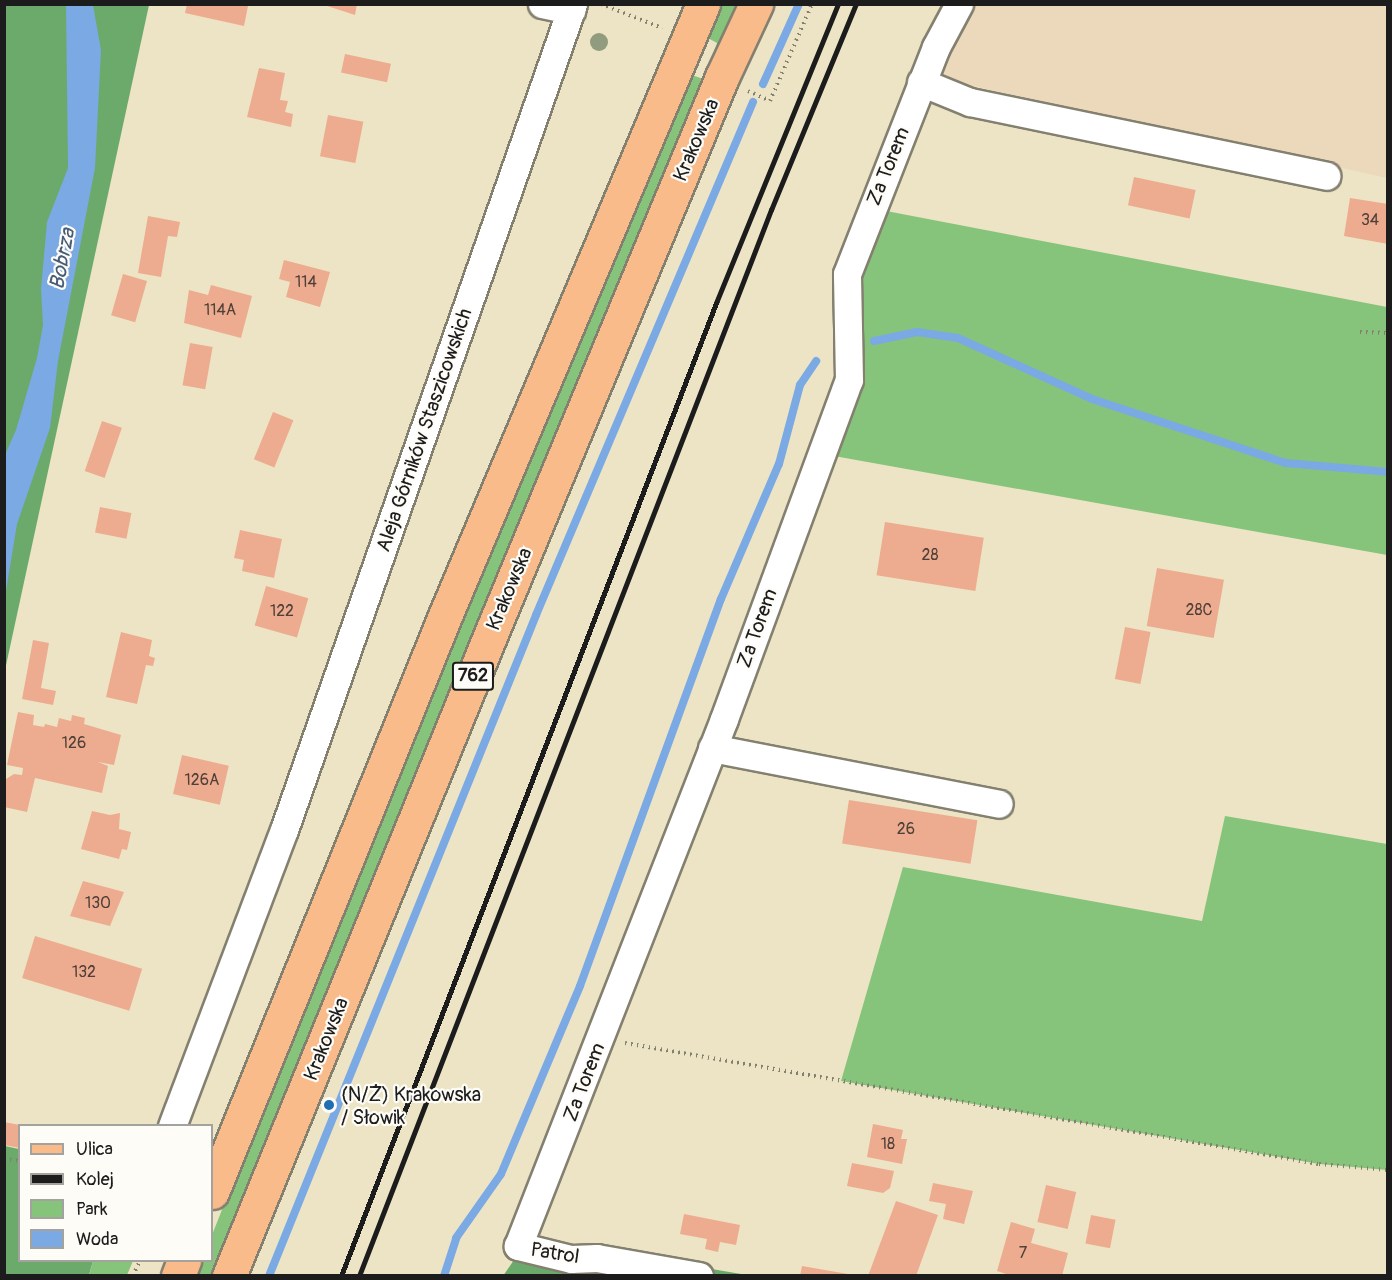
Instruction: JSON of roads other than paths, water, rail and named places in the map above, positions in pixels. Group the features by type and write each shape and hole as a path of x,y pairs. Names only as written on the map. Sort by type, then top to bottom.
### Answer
{"main road":[{"name":"762","path":"213,1190 445,616 703,4"},
{"name":"Krakowska","path":"229,1275 510,586 717,88 756,4"}],"street":[{"path":"542,4 572,7"},
{"name":"Za Torem","path":"518,1246 712,748 849,380 847,274 921,82 959,4"},
{"name":"Aleja Górników Staszicowskich","path":"172,1124 274,856 572,7"},
{"path":"921,82 970,102 1326,176"},
{"path":"712,748 999,804"},
{"name":"Patrol","path":"518,1246 571,1259 597,1258 699,1275"}],"water":[{"name":"Bobrza","path":"66,5 93,5 101,50 95,168 58,361 50,428 17,524 5,597 5,455 16,430 37,358 43,325 41,289 47,222 68,168"}],"waterway":[{"path":"763,84 799,4"},
{"path":"269,1276 536,615 753,102"},
{"path":"874,341 917,332 958,338 1092,399 1286,463 1388,472"},
{"path":"444,1276 456,1238 501,1174 580,986 721,599 779,464 800,385 816,361"}],"railway":[{"path":"341,1276 716,303 838,4"},
{"path":"359,1276 771,210 856,4"}],"place":[{"name":"(N/Ż) Krakowska / Słowik","path":"329,1105"}]}
